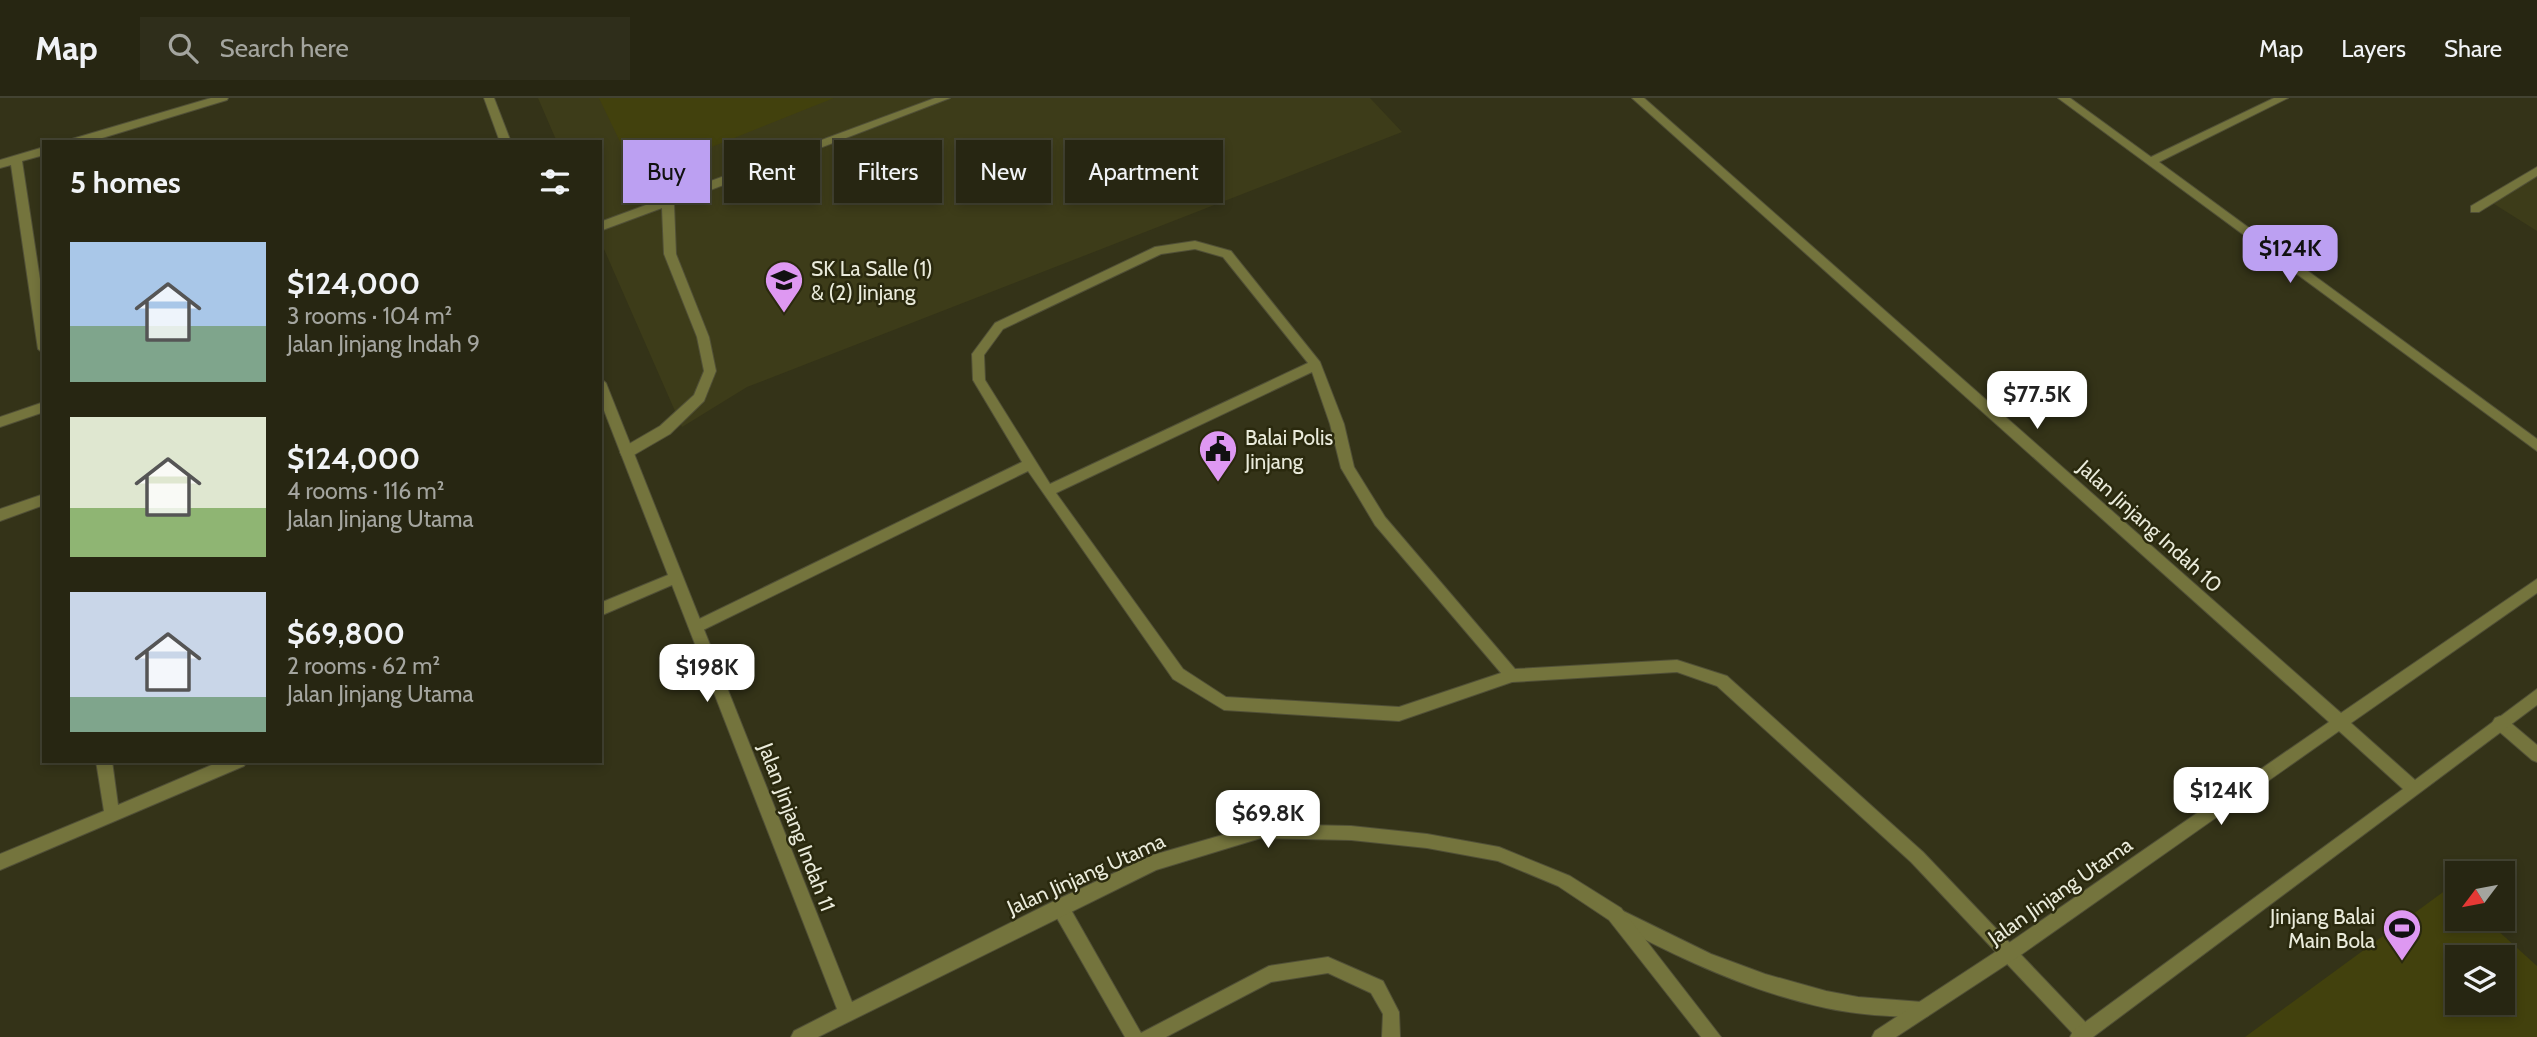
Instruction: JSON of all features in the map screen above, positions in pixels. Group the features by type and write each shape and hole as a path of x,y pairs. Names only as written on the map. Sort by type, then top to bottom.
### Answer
{"street":[{"path":"83,140 223,98"},
{"path":"489,98 505,140"},
{"path":"710,186 945,98"},
{"name":"Jalan Jinjang Indah 10","path":"1637,98 2415,789"},
{"path":"2063,98 2537,446"},
{"path":"2150,162 2283,98"},
{"path":"0,164 42,152"},
{"path":"16,160 42,336"},
{"path":"2475,209 2537,171"},
{"path":"602,226 665,203"},
{"path":"627,452 665,430 699,398 710,371 703,337 670,254 668,203"},
{"path":"1512,676 1380,521 1348,468 1337,424 1316,365 1227,254 1195,245 1159,250 999,326 978,354 979,380 1047,491 1178,674 1224,703 1399,713 1512,676 1677,666 1722,681 1917,857 2009,953 2081,1035 2537,696"},
{"path":"1047,491 1316,365"},
{"name":"Jalan Jinjang Indah 11","path":"602,388 847,1013"},
{"path":"0,422 42,408"},
{"path":"696,627 1031,464"},
{"path":"0,515 42,500"},
{"path":"602,609 677,578"},
{"name":"Jalan Jinjang Utama","path":"1881,1037 2009,953 2537,585"},
{"path":"2500,723 2537,755"},
{"path":"104,763 112,815"},
{"path":"0,862 235,763"},
{"name":"Jalan Jinjang Utama","path":"800,1037 1060,906 1153,863 1261,831 1364,834 1427,841 1499,854 1564,881 1615,914 1712,1037"},
{"path":"1060,906 1134,1037"},
{"path":"1615,914 1672,946 1732,972 1794,992 1858,1004 1922,1010"},
{"path":"1148,1037 1269,974 1328,965 1377,987 1391,1012 1391,1037"}],"shaded area":[{"name":"SK La Salle (1) & (2) Jinjang","path":"538,98 1370,98 1402,132 1223,202 1223,140 1065,140 1065,203 1220,203 747,387 682,427 602,245 602,140 556,140"},
{"path":"599,98 834,98 710,148 710,140 623,140 623,148"},
{"path":"2537,175 2537,231 2491,202"},
{"name":"Jinjang Balai Main Bola","path":"2445,891 2445,931 2498,931 2514,945 2445,945 2445,1015 2515,1015 2515,946 2537,966 2537,1037 2245,1037"}],"place":[{"name":"SK La Salle (1) & (2) Jinjang","path":"784,314"},
{"name":"Balai Polis Jinjang","path":"1218,483"},
{"name":"Jinjang Balai Main Bola","path":"2402,962"}]}
